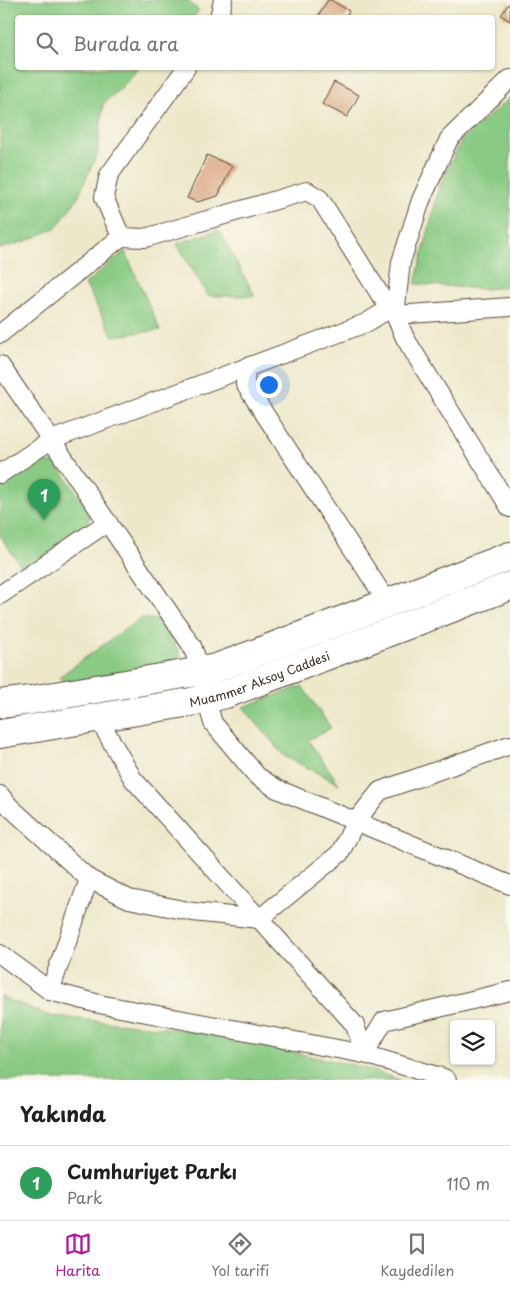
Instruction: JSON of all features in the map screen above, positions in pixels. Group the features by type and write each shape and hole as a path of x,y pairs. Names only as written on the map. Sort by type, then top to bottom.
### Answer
{"main road":[{"path":"0,704 216,668 510,556"},
{"name":"Muammer Aksoy Caddesi","path":"0,734 226,694 510,586"}],"street":[{"path":"220,15 223,0"},
{"path":"121,237 104,197 109,175 185,70"},
{"path":"392,312 401,262 420,200 449,139 510,79"},
{"path":"0,334 121,237 145,238 307,192 320,199 392,312 405,338 510,508"},
{"path":"0,474 51,440 392,312 510,306"},
{"path":"0,365 192,646 201,671 213,723 257,776 277,789 510,885"},
{"path":"246,367 246,384 388,603"},
{"path":"0,595 108,522"},
{"path":"98,718 133,779 355,1025 364,1054"},
{"path":"0,795 10,807 89,879 129,899 193,912 259,919 340,853 356,821 380,792 510,745"},
{"path":"50,991 89,879"},
{"path":"0,954 50,991 99,1004 364,1054 447,1080"},
{"path":"364,1054 384,1021 510,991"}],"green space":[{"path":"0,0 187,0 199,11 195,15 15,15 15,70 137,70 103,104 98,152 77,199 57,227 29,240 0,249"},
{"path":"510,98 510,287 483,289 415,284 440,185 462,139"},
{"path":"219,230 255,296 208,296 177,244"},
{"path":"125,251 160,330 113,336 85,284"},
{"path":"36,462 56,463 91,513 86,527 24,570 0,536 0,487"},
{"path":"141,618 158,620 179,651 182,663 63,684 60,676"},
{"path":"302,686 331,728 308,740 339,784 284,756 243,707"},
{"path":"0,996 50,1016 184,1030 358,1066 400,1080 0,1080"}],"building":[{"path":"328,0 349,11 347,15 319,15"},
{"path":"510,2 510,21 501,15"},
{"path":"334,82 359,95 347,117 322,104"},
{"path":"207,155 232,166 218,196 197,202 187,198"}],"place":[{"name":"Cumhuriyet Parkı","path":"44,520"}]}
